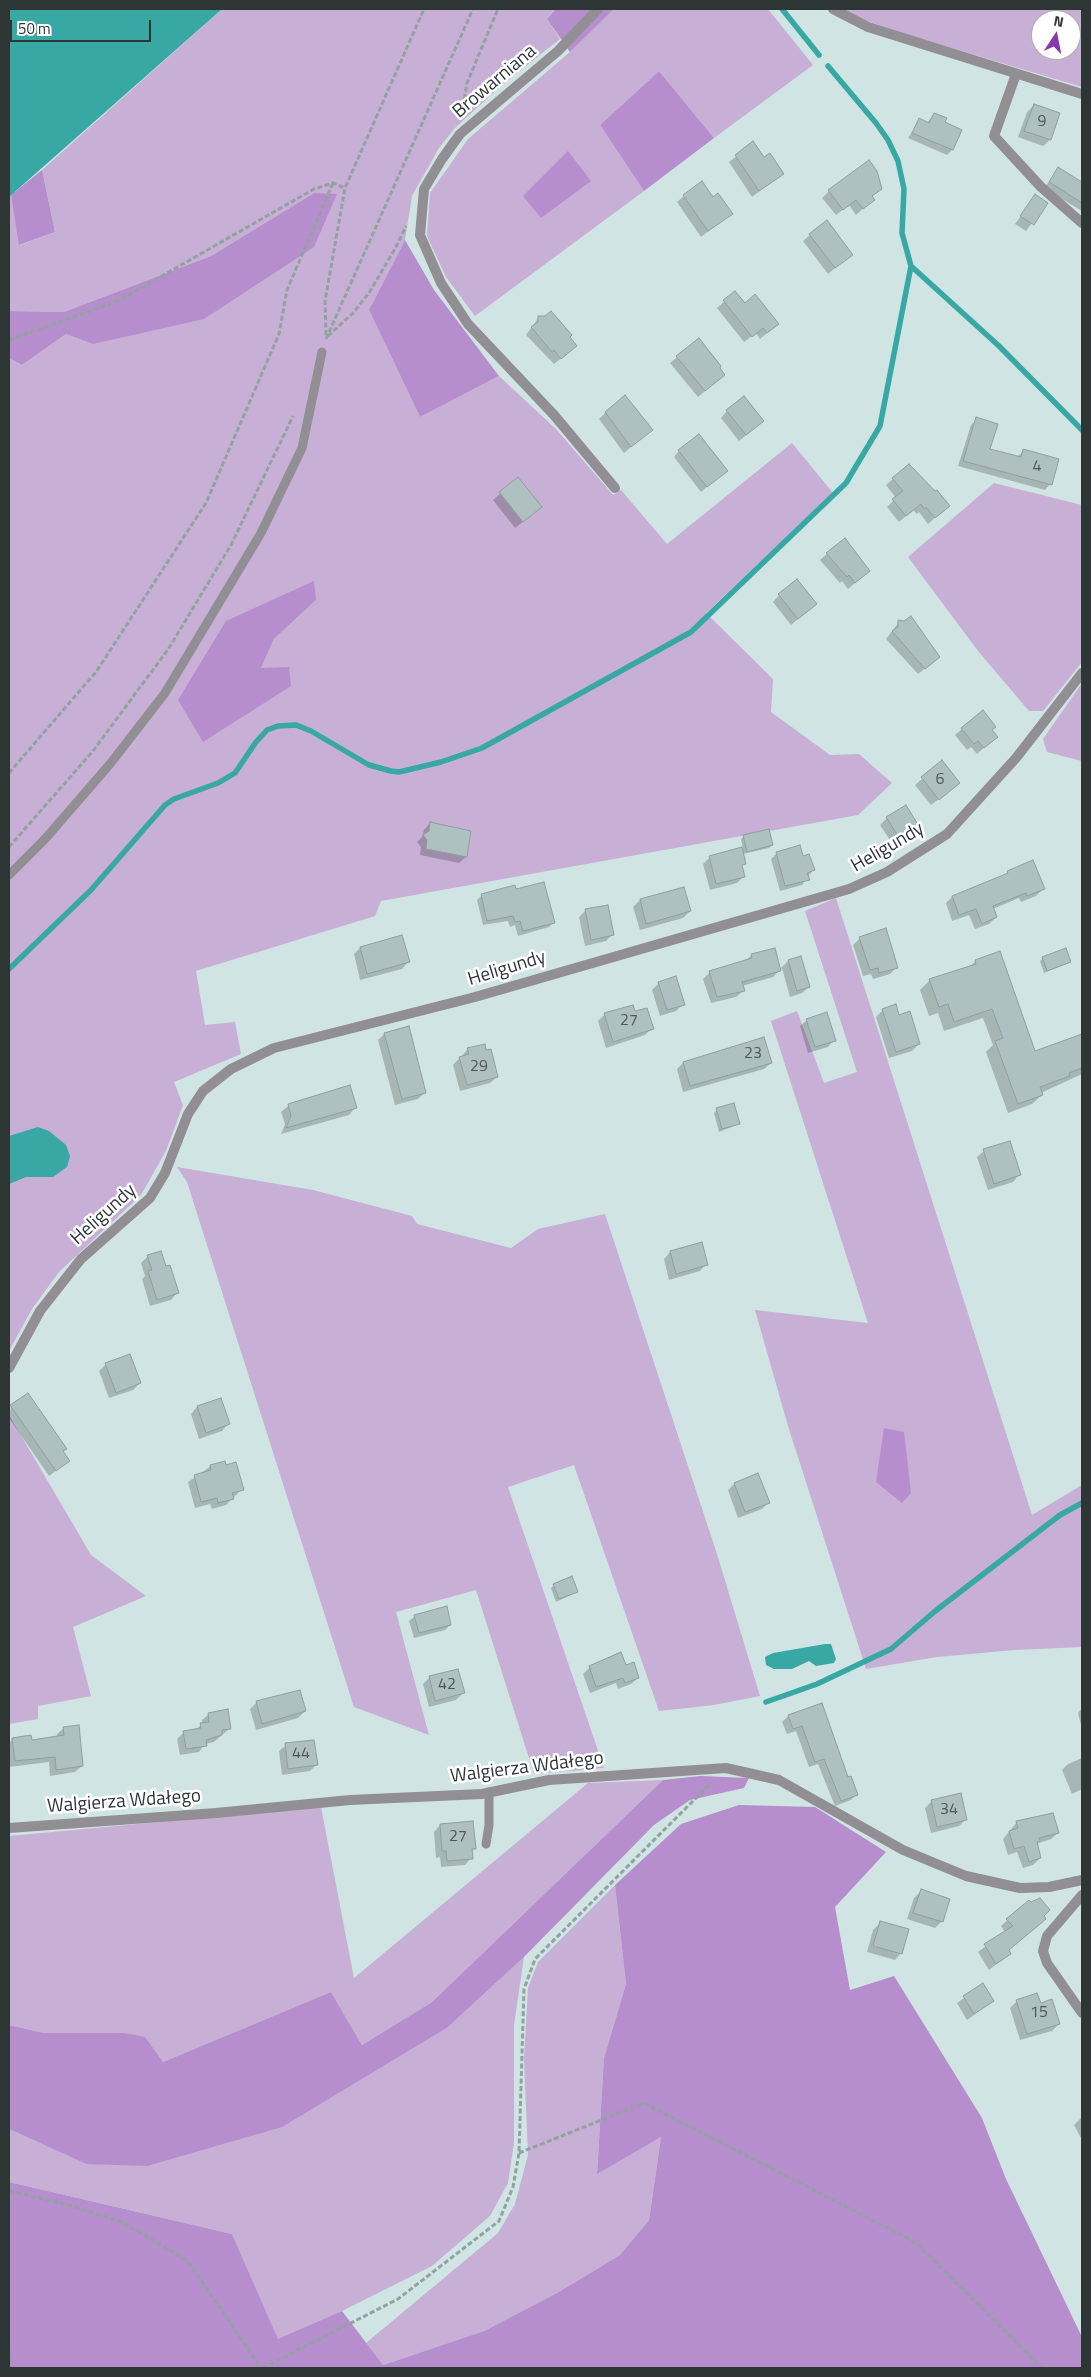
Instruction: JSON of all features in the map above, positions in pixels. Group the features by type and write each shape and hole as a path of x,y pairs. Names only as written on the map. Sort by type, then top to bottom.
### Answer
{"street":[{"name":"Browarniana","path":"598,9 558,51 524,82 488,108 459,136 442,159 424,189 420,235 441,283 468,324 554,415 615,488"},
{"path":"833,9 868,27 1082,94"},
{"path":"1016,74 994,136 1041,187 1082,223"},
{"name":"Heligundy","path":"9,1368 40,1311 81,1259 150,1198 165,1173 188,1114 203,1091 231,1070 274,1048 474,997 849,889 886,872 946,834 1016,758 1082,672"},
{"name":"Walgierza Wdałego","path":"9,1828 216,1813 350,1800 489,1792 549,1780 726,1768 779,1780 903,1850 966,1876 1020,1888 1049,1887 1082,1880"},
{"path":"1082,1895 1047,1936 1043,1951 1047,1962 1082,2013"}],"lane":[{"path":"9,874 45,839 110,764 165,692 261,533 302,448 322,352"},
{"path":"486,1844 489,1825 489,1792"}],"path":[{"path":"326,339 325,301 345,188 424,9"},
{"path":"322,352 326,339 473,9"},
{"path":"459,136 467,83 498,9"},
{"path":"9,340 118,300 292,200 333,183 345,188"},
{"path":"9,773 96,672 206,503 279,334 288,290 333,183"},
{"path":"326,339 353,314 369,292 396,247 408,222"},
{"path":"9,847 93,752 169,648 232,545 294,415"},
{"path":"9,2191 72,2206 122,2222 188,2261 262,2368 398,2299 499,2221 513,2188 520,2153 524,1989 535,1959 726,1768"},
{"path":"520,2153 644,2103 915,2242 1042,2368"},
{"path":"9,2351 10,2368"}],"shaded area":[{"path":"222,9 556,9 547,19 560,39 502,85 456,127 439,148 412,196 405,240 369,310 420,417 499,376 556,429 613,495 621,490 667,544 792,443 833,493 706,613 773,679 771,712 830,755 859,754 892,783 858,815 381,901 375,916 196,971 205,1025 235,1022 241,1054 174,1082 183,1105 166,1151 141,1195 59,1272 32,1309 9,1351 9,358 22,365 66,334 93,344 314,193 211,256 64,312 9,311 9,197 11,195 20,245 55,232 42,170","holes":["316,600 274,639 261,668 226,622"]},
{"path":"556,9 614,9 570,52 547,19"},
{"path":"614,9 768,9 813,65 714,138 659,71 600,125 644,191 475,316 446,277 427,236 430,193 468,139 570,52"},
{"path":"843,9 1082,9 1082,87 898,32 854,16"},
{"path":"659,71 714,138 644,191 600,125"},
{"path":"568,151 591,181 541,218 523,196"},
{"path":"42,170 55,232 19,245 11,195"},
{"path":"314,193 337,194 314,247 204,319 93,344 66,334 22,365 9,358 9,311 64,312 211,256"},
{"path":"405,240 434,290 499,376 420,417 369,310"},
{"path":"994,483 1082,505 1082,662 1043,711 1029,711 978,651 908,557"},
{"path":"314,581 316,600 274,639 261,668 289,667 291,686 203,742 178,700 226,621"},
{"path":"1082,683 1082,761 1047,752 1043,739"},
{"path":"836,898 1032,1515 1082,1485 1082,1647 1015,1650 937,1657 866,1669 788,1426 755,1310 868,1323 771,1021 797,1011 824,1083 857,1072 805,911"},
{"path":"177,1167 313,1190 412,1216 417,1224 511,1248 538,1229 605,1214 717,1554 760,1696 714,1705 659,1711 574,1465 508,1487 604,1768 534,1774 476,1590 396,1612 429,1735 354,1707 187,1182"},
{"path":"9,1415 91,1555 146,1596 73,1627 91,1696 38,1706 38,1719 9,1724"},
{"path":"884,1428 904,1432 911,1493 902,1503 876,1482"},
{"path":"700,1776 749,1778 744,1788 690,1800 654,1825 524,1957 448,2027 282,2127 147,2166 86,2164 9,2129 9,2025 44,2033 124,2033 145,2037 163,2062 331,1992 362,2045 432,2002 663,1780"},
{"path":"663,1780 432,2002 362,2045 331,1992 163,2062 124,2033 44,2033 9,2025 9,1836 321,1807 354,1978 588,1783"},
{"path":"739,1805 815,1807 886,1852 835,1907 850,1990 894,1976 982,2118 1006,2179 1082,2337 1082,2368 9,2368 9,2182 232,2234 278,2339 342,2311 383,2365 484,2331 557,2293 620,2255 649,2220 661,2137 597,2174 604,2058 626,1984 615,1885 681,1824"},
{"path":"615,1885 626,1984 604,2058 597,2173 661,2137 649,2220 620,2255 557,2293 484,2331 383,2365 366,2343 498,2233 515,2204 528,2155 524,2059 528,1988 538,1962"},
{"path":"524,1957 514,2025 514,2143 508,2183 490,2216 432,2266 342,2311 278,2340 232,2234 9,2182 9,2129 86,2164 448,2027"}],"water":[{"path":"9,9 222,9 9,197"},
{"path":"38,1127 49,1131 66,1145 70,1156 67,1167 53,1177 26,1177 9,1184 9,1136"},
{"path":"831,1644 836,1659 834,1663 816,1666 809,1661 792,1669 774,1669 766,1665 765,1657 773,1653"}],"building":[{"path":"1034,104 1060,113 1051,140 1024,131"},
{"path":"934,113 947,118 945,122 962,130 953,150 912,133 919,118 929,123"},
{"path":"753,141 764,157 770,153 784,174 759,191 735,155"},
{"path":"869,160 877,171 882,189 872,196 875,200 863,209 856,200 843,210 828,190"},
{"path":"1058,167 1082,182 1082,203 1049,182"},
{"path":"702,181 713,197 718,193 733,214 708,231 683,195"},
{"path":"1035,194 1048,203 1034,225 1020,216"},
{"path":"827,220 853,255 835,268 809,234"},
{"path":"735,291 745,303 755,294 779,324 767,333 763,328 752,337 723,300"},
{"path":"551,311 572,335 570,337 577,346 561,359 554,350 552,352 531,327 538,322 538,316 545,316"},
{"path":"699,338 721,366 720,368 725,375 705,391 676,356"},
{"path":"625,395 653,430 631,447 605,412"},
{"path":"744,396 764,421 746,435 726,410"},
{"path":"976,417 998,424 990,449 1021,457 1023,449 1059,459 1052,485 963,461"},
{"path":"699,434 728,471 707,487 678,450"},
{"path":"909,464 935,491 937,490 950,506 935,518 921,504 906,516 892,499 903,491 892,478"},
{"path":"518,477 542,507 523,522 499,492"},
{"path":"845,538 870,571 855,583 849,575 847,577 826,553"},
{"path":"797,579 817,604 798,619 778,594"},
{"path":"911,616 940,657 925,669 892,631 898,627 898,620 904,621"},
{"path":"983,710 996,727 992,730 998,737 984,748 978,741 974,744 961,728"},
{"path":"942,760 960,783 939,800 921,777"},
{"path":"906,805 922,831 903,844 886,817"},
{"path":"430,822 471,831 467,857 426,849 427,840 423,835 429,831"},
{"path":"769,829 773,845 747,852 743,835"},
{"path":"800,845 803,856 809,854 815,870 807,873 810,880 785,886 776,852"},
{"path":"742,847 746,864 742,865 745,877 716,884 709,856"},
{"path":"1033,860 1045,889 1027,896 1026,893 993,906 997,917 982,924 976,909 959,915 952,896 1008,873 1007,871"},
{"path":"544,882 555,923 523,931 520,921 515,922 513,916 487,921 481,894 515,885 516,889"},
{"path":"684,887 691,911 646,924 640,899"},
{"path":"608,905 614,935 591,940 585,909"},
{"path":"886,928 898,968 879,973 878,968 870,970 859,937"},
{"path":"402,935 410,962 367,974 360,947"},
{"path":"775,948 781,971 742,982 745,991 717,997 709,971 752,958 751,954"},
{"path":"1066,948 1071,962 1047,971 1042,957"},
{"path":"1000,951 1035,1051 1082,1034 1082,1068 1069,1073 1070,1076 1040,1087 1043,1095 1018,1104 995,1041 1003,1038 992,1009 954,1022 948,1004 939,1007 929,979 976,964 975,960"},
{"path":"801,956 810,987 797,991 788,960"},
{"path":"676,976 685,1005 667,1010 658,982"},
{"path":"896,1004 899,1015 910,1011 920,1044 896,1052 882,1009"},
{"path":"633,1005 635,1011 647,1008 654,1029 613,1042 604,1013"},
{"path":"827,1012 836,1041 815,1047 806,1019"},
{"path":"409,1026 426,1093 402,1099 384,1033"},
{"path":"764,1037 772,1063 690,1086 683,1062"},
{"path":"485,1044 486,1050 491,1049 498,1077 467,1085 459,1057 469,1054 467,1048"},
{"path":"350,1085 357,1108 286,1128 291,1116 288,1104"},
{"path":"734,1103 740,1124 722,1129 716,1108"},
{"path":"1010,1141 1021,1175 994,1184 983,1149"},
{"path":"702,1242 708,1265 676,1274 670,1251"},
{"path":"161,1251 166,1266 170,1265 179,1293 157,1300 148,1271 152,1270 147,1255"},
{"path":"130,1354 141,1383 116,1393 105,1363"},
{"path":"28,1393 67,1449 63,1451 70,1461 56,1471 10,1405"},
{"path":"221,1398 230,1424 206,1433 197,1406"},
{"path":"225,1461 226,1465 236,1462 244,1490 232,1493 234,1499 218,1503 217,1498 201,1502 194,1475 211,1470 210,1465"},
{"path":"758,1473 770,1503 745,1512 734,1483"},
{"path":"572,1576 578,1592 559,1599 553,1584"},
{"path":"447,1606 451,1625 419,1633 414,1615"},
{"path":"621,1652 626,1665 634,1662 639,1678 625,1683 623,1678 596,1687 589,1666"},
{"path":"458,1669 465,1693 435,1701 429,1676"},
{"path":"300,1690 306,1711 262,1724 256,1701"},
{"path":"822,1703 848,1777 851,1776 858,1795 841,1801 824,1759 815,1762 802,1726 793,1729 788,1715"},
{"path":"228,1709 231,1729 222,1730 222,1735 206,1740 207,1746 186,1749 183,1731 201,1728 200,1723 209,1722 208,1713"},
{"path":"79,1725 83,1766 56,1770 55,1757 15,1761 12,1738 31,1735 32,1740 64,1735 63,1727"},
{"path":"314,1740 318,1765 288,1769 285,1743"},
{"path":"961,1793 967,1820 937,1827 931,1800"},
{"path":"1053,1813 1059,1833 1039,1838 1040,1841 1037,1842 1041,1858 1029,1862 1024,1846 1014,1849 1009,1831 1018,1828 1016,1821"},
{"path":"473,1821 476,1849 472,1849 473,1859 447,1861 446,1851 442,1851 440,1824"},
{"path":"921,1889 950,1899 943,1922 913,1913"},
{"path":"1040,1898 1050,1910 1044,1916 1046,1919 1009,1950 1011,1954 996,1964 984,1944 1013,1926 1006,1919 1029,1900 1031,1902"},
{"path":"880,1921 909,1929 902,1954 873,1946"},
{"path":"983,1983 994,2001 974,2014 963,1996"},
{"path":"1037,1993 1041,2003 1052,1999 1060,2024 1027,2034 1016,2000"}],"waterway":[{"path":"782,9 819,55"},
{"path":"9,969 91,890 165,805 174,799 218,783 235,773 256,742 267,730 278,726 296,725 311,731 369,765 399,772 441,762 482,748 691,632 846,483 880,426 911,266 902,233 904,189 898,161 888,140 876,123 828,66"},
{"path":"911,266 999,346 1082,430"},
{"path":"766,1702 817,1684 891,1649 934,1612 1060,1515 1082,1503"}]}
